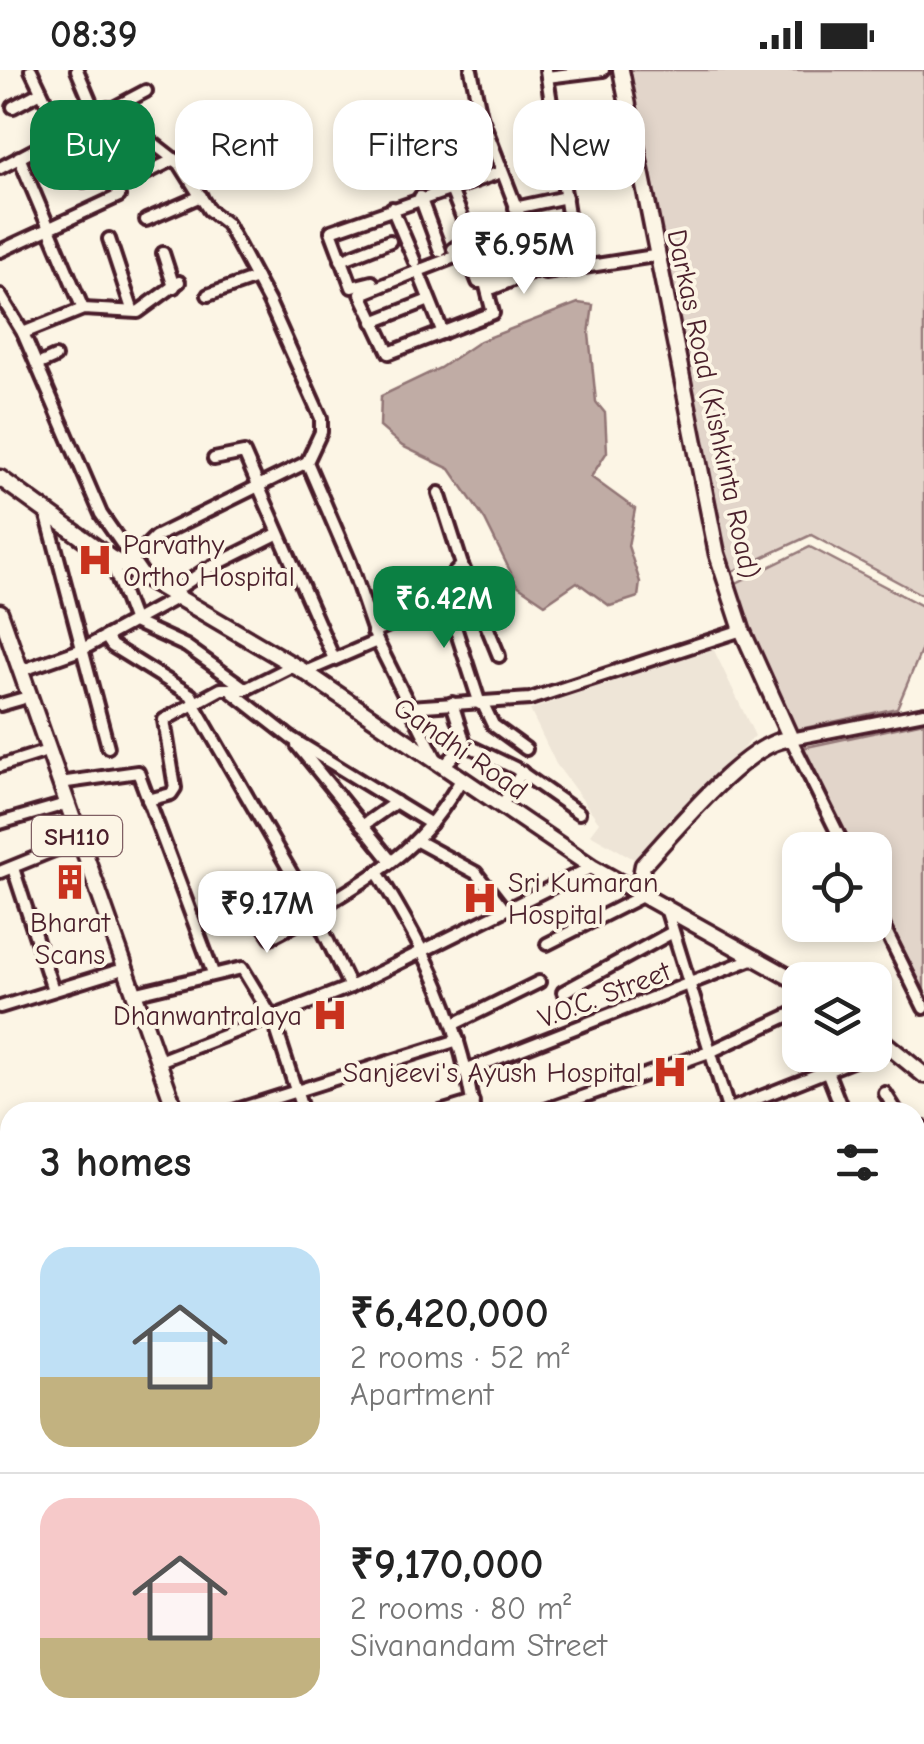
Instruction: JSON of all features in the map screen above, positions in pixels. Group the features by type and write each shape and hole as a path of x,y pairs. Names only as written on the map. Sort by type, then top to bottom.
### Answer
{"main road":[{"name":"Darkas Road (Kishkinta Road)","path":"621,70 654,256 717,554 742,630 791,739"},
{"name":"Gandhi Road","path":"0,478 109,557 300,669 592,866 782,972"},
{"name":"SH110","path":"0,612 60,783 117,971 174,1102"},
{"name":"SH110","path":"0,635 59,806 134,994 165,1102"},
{"path":"646,894 640,880 643,865 732,774 772,742 791,739"},
{"path":"892,1055 924,1075"}],"street":[{"path":"31,70 44,100"},
{"path":"77,70 90,100"},
{"path":"471,70 522,231 545,273 654,256"},
{"path":"570,227 547,74 604,70"},
{"path":"126,100 146,91"},
{"path":"14,107 41,92"},
{"path":"0,251 119,196 116,188 175,159 155,144"},
{"path":"434,193 428,175 432,170 494,150"},
{"path":"0,168 30,151"},
{"path":"19,157 83,309"},
{"path":"493,175 501,172"},
{"path":"131,560 155,536 307,462 321,432 321,418 256,278 227,224 209,210 197,190"},
{"path":"444,190 332,231 353,288 522,231"},
{"path":"420,197 446,250 470,238 451,190"},
{"path":"146,220 201,196"},
{"path":"515,208 566,198"},
{"path":"392,208 442,333"},
{"path":"109,239 132,309"},
{"path":"341,260 390,241"},
{"path":"466,251 478,282 489,285 537,264"},
{"path":"24,332 83,309 138,312 176,284 163,252"},
{"path":"414,267 362,294 389,352 493,313 489,285"},
{"path":"208,295 256,278"},
{"path":"0,296 24,332 101,514 146,578"},
{"path":"373,322 429,300"},
{"path":"38,365 55,357"},
{"path":"214,458 242,452 334,659"},
{"path":"307,462 350,562 375,636 440,762 465,744"},
{"path":"439,493 462,565 500,656"},
{"path":"46,512 108,747"},
{"path":"20,671 106,637 173,596 198,574 277,534"},
{"path":"109,557 134,622 186,646 246,689"},
{"path":"232,692 334,659 416,614 462,565"},
{"path":"442,586 482,704 493,724 526,749"},
{"path":"409,707 530,699 742,630"},
{"path":"106,637 112,646 191,694 314,913 350,987"},
{"path":"148,800 172,794 174,788 164,720 220,689 232,692 291,738 431,824"},
{"path":"0,706 21,699"},
{"path":"452,703 465,744 522,772 578,814"},
{"path":"837,832 791,739 924,713"},
{"path":"291,738 391,861"},
{"path":"0,766 41,753"},
{"path":"60,783 138,772 212,972"},
{"path":"502,807 522,772"},
{"path":"244,898 271,937 314,913 419,842 438,820 462,778"},
{"path":"362,826 396,802"},
{"path":"0,823 59,806"},
{"path":"0,872 76,842"},
{"path":"419,842 476,873 504,910"},
{"path":"155,1065 350,987 592,866"},
{"path":"13,868 52,990"},
{"path":"377,872 426,952 454,1024 472,1102"},
{"path":"547,944 646,894"},
{"path":"665,904 712,1051 724,1102"},
{"path":"563,992 672,933"},
{"path":"891,942 924,1008"},
{"name":"V.O.C. Street","path":"465,1071 757,957"},
{"path":"134,994 212,972 242,968 274,1019 300,1102"},
{"path":"0,1007 117,971"},
{"path":"454,1024 539,982"},
{"path":"568,1102 712,1051 782,1018"},
{"path":"264,1102 458,1040"},
{"path":"751,1102 825,1072"},
{"path":"827,1072 839,1102"},
{"path":"885,1093 891,1102"}],"shaded area":[{"path":"625,70 924,70 924,596 811,535 723,576 645,173 645,100 631,100"},
{"path":"578,303 593,305 589,334 596,402 605,413 607,452 591,477 635,509 628,546 640,582 638,597 610,606 577,582 545,604 517,585 485,520 450,469 402,446 380,427 381,396 440,368 480,341"},
{"path":"810,547 924,607 924,644 897,708 791,731 728,587"},
{"path":"712,646 755,736 634,859 590,834 599,822 556,764 530,710"},
{"path":"924,722 924,991 892,927 892,832 844,832 802,748"}],"place":[{"name":"Parvathy Ortho Hospital","path":"95,560"},
{"name":"Bharat Scans","path":"70,882"},
{"name":"Sri Kumaran Hospital","path":"480,898"},
{"name":"Dhanwantralaya","path":"330,1015"},
{"name":"Sanjeevi's Ayush Hospital","path":"670,1072"}]}
